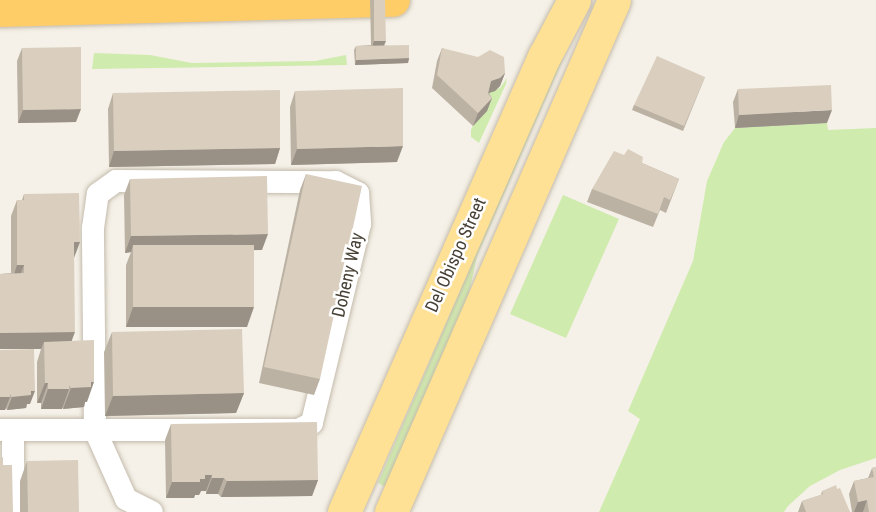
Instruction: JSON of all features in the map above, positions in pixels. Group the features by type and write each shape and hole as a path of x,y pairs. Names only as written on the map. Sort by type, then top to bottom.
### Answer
{"highway":[{"path":"0,10 393,0"}],"main road":[{"name":"Del Obispo Street","path":"344,512 545,55 574,0"},
{"path":"391,512 614,0"}],"street":[{"name":"Doheny Way","path":"7,430 96,430 299,430 312,423 360,224 358,194 336,182 116,181 98,194 93,228 96,430 126,499 152,512"},
{"path":"95,339 118,339"},
{"path":"7,430 13,512"}],"green space":[{"path":"94,53 150,55 192,63 315,61 346,55 347,65 92,69"},
{"path":"560,57 563,59 477,256 466,307 387,488 378,483"},
{"path":"507,78 479,143 471,137 471,130 486,94 500,88"},
{"path":"827,123 828,130 876,128 876,458 840,470 810,486 784,512 599,512 640,419 628,411 693,261 707,181 724,142 735,128"},
{"path":"563,195 619,219 566,338 510,314"}],"building":[{"path":"374,0 385,0 386,41 374,41"},
{"path":"409,45 409,58 356,60 356,46"},
{"path":"81,47 81,109 23,110 22,48"},
{"path":"442,48 478,57 490,50 504,57 505,73 500,78 491,81 488,94 492,98 478,113 437,75"},
{"path":"657,56 705,77 684,126 634,105"},
{"path":"831,85 832,110 739,115 738,89"},
{"path":"403,88 403,146 297,149 295,91"},
{"path":"280,90 280,148 114,151 113,93"},
{"path":"628,149 643,157 642,163 679,179 670,200 664,197 658,214 592,189 614,151 624,155"},
{"path":"306,174 362,186 320,379 264,367"},
{"path":"267,176 268,234 131,236 130,179"},
{"path":"79,193 80,242 74,242 75,332 0,333 0,274 24,273 24,265 17,265 17,200 24,200 24,194"},
{"path":"133,245 254,245 254,307 133,307"},
{"path":"242,329 244,393 113,396 112,332"},
{"path":"94,340 94,382 91,382 91,387 71,388 69,385 69,389 48,389 48,383 45,383 44,342"},
{"path":"34,349 35,391 31,391 31,395 12,397 10,394 10,397 0,397 0,350"},
{"path":"317,422 318,480 227,481 224,478 212,478 212,475 205,475 205,479 200,479 200,482 172,482 171,424"},
{"path":"3,457 3,465 12,465 13,512 0,512 0,458"},
{"path":"78,460 79,512 28,512 27,461"},
{"path":"876,467 876,512 869,512 867,500 858,502 854,481 874,477 872,468"},
{"path":"836,485 837,489 840,488 850,512 806,512 802,501 823,494 822,491"}]}
